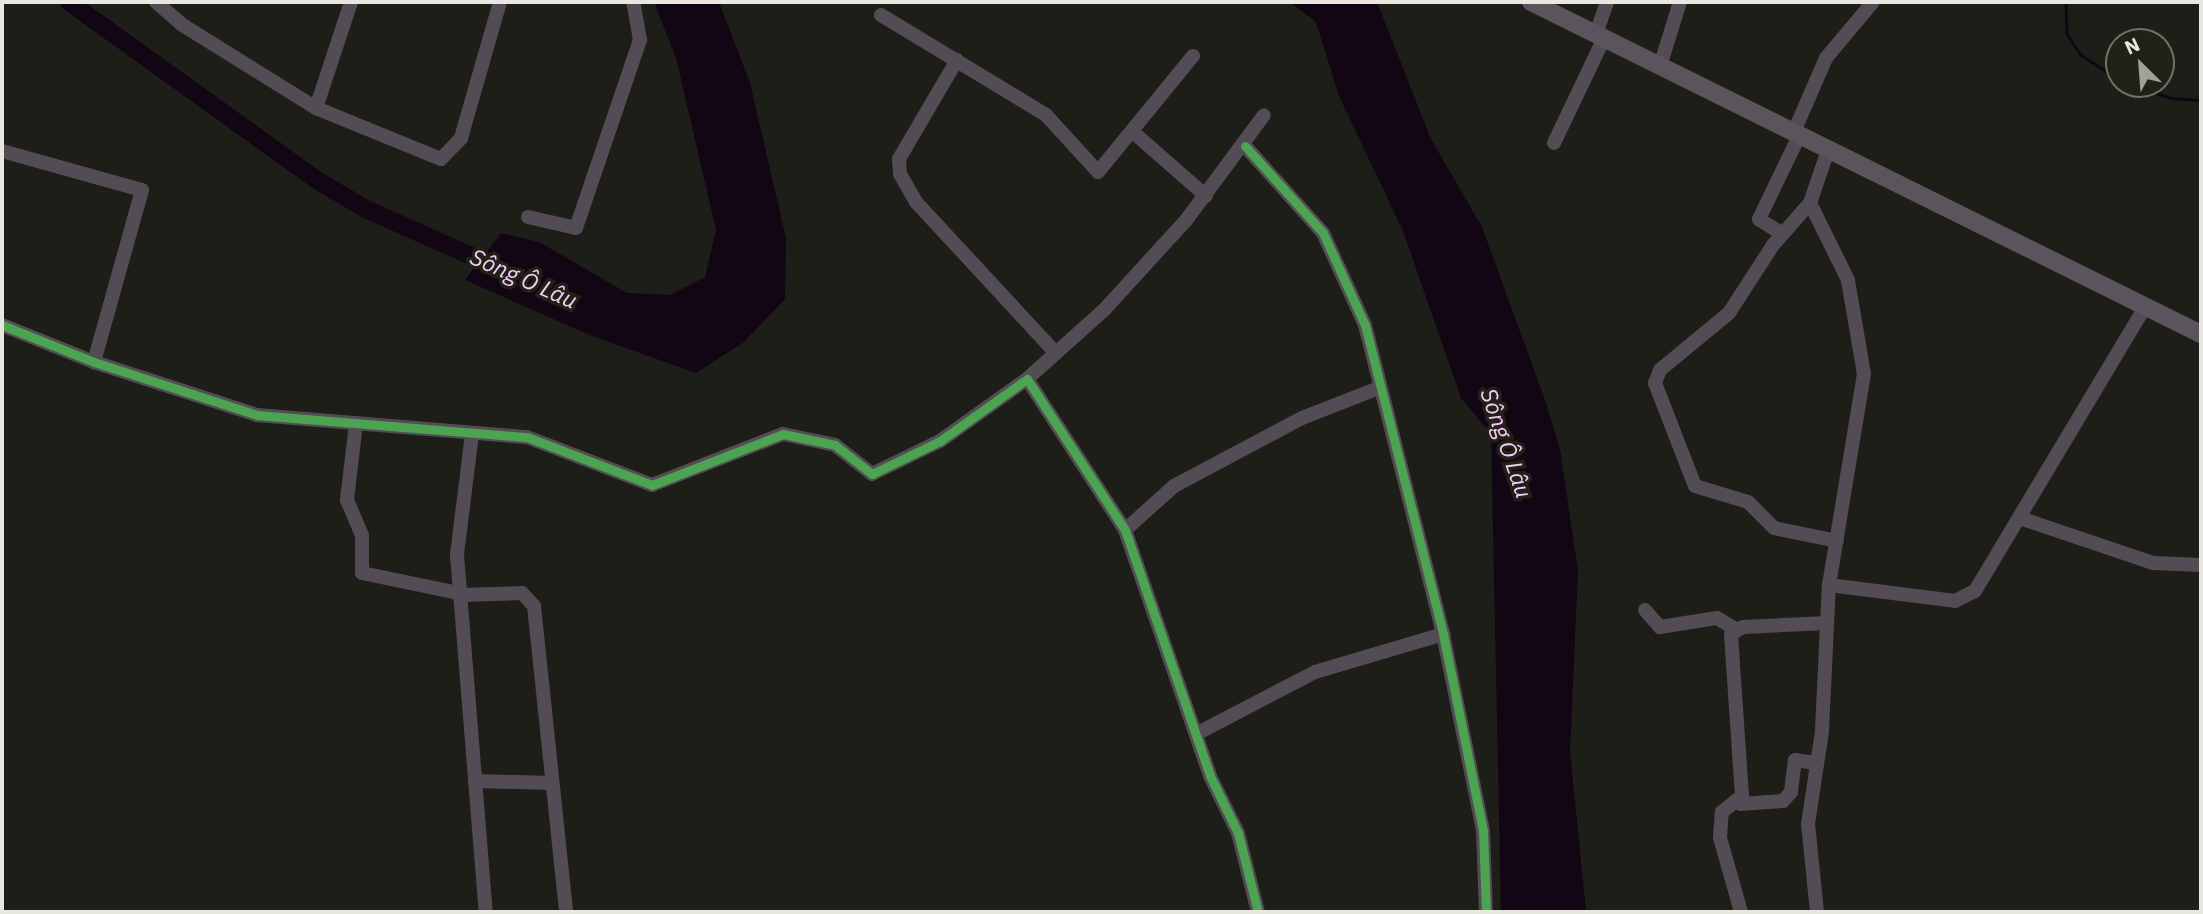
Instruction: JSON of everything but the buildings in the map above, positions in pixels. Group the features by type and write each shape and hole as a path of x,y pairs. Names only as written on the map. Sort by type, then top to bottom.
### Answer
{"main road":[{"path":"1531,2 1661,63 1796,135 2201,334"}],"street":[{"path":"156,2 181,24 316,108 424,156 452,155 499,2"},
{"path":"316,108 351,2"},
{"path":"528,217 576,228 640,40 633,2"},
{"path":"1554,143 1600,36 1607,2"},
{"path":"1661,63 1680,2"},
{"path":"1781,233 1759,219 1826,58 1872,2"},
{"path":"881,15 1046,115 1098,172 1193,56"},
{"path":"957,60 899,159 900,174 916,202 1056,353"},
{"path":"2,325 94,362 257,415 549,442 652,485 783,434 835,445 872,474 940,441 1027,379 1056,353 1132,280 1206,196 1245,146 1264,115"},
{"path":"1133,132 1206,196"},
{"path":"1245,146 1335,251 1357,298 1444,634 1483,831 1486,912"},
{"path":"1828,150 1810,203 1781,233 1729,313 1660,370 1655,387 1695,486 1748,502 1774,528 1837,541"},
{"path":"2,151 142,190 94,362"},
{"path":"1810,203 1848,280 1864,364 1854,464 1829,585 1817,763 1807,832 1817,912"},
{"path":"1829,585 1961,600 1987,575 2146,307"},
{"path":"1027,379 1125,530 1196,734 1238,833 1258,912"},
{"path":"1125,530 1174,486 1301,418 1379,388"},
{"path":"356,424 347,500 362,535 362,573 459,594 522,593 534,606 566,912"},
{"path":"472,434 458,533 459,594 486,912"},
{"path":"2020,518 2153,563 2201,565"},
{"path":"1645,610 1660,627 1717,618 1735,629 1827,622"},
{"path":"1735,629 1728,653 1740,804"},
{"path":"1196,734 1315,672 1444,634"},
{"path":"1741,912 1722,848 1720,817 1740,804 1783,800 1791,792 1795,760 1817,763"},
{"path":"475,781 551,783"}],"water":[{"path":"654,2 719,2 750,83 786,238 785,299 744,342 696,373 592,336 465,280 501,233 539,242 627,293 670,295 705,277 716,230 676,58"},
{"path":"1290,2 1377,2 1431,139 1482,227 1545,400 1560,449 1578,571 1570,751 1586,912 1501,912 1491,434 1461,398 1403,231 1339,96 1316,22"}],"waterway":[{"name":"Sông Ô Lâu","path":"69,2 315,179 366,209 500,269"},
{"path":"2066,2 2067,34 2081,55 2105,70"},
{"path":"2171,98 2201,100"}],"cycle path":[{"path":"1245,146 1323,233 1365,325 1443,634 1483,831 1486,912"},
{"path":"2,325 94,362 257,415 527,437 652,485 783,434 835,445 872,474 940,441 1027,379 1125,530 1210,776 1238,833 1258,912"}]}
